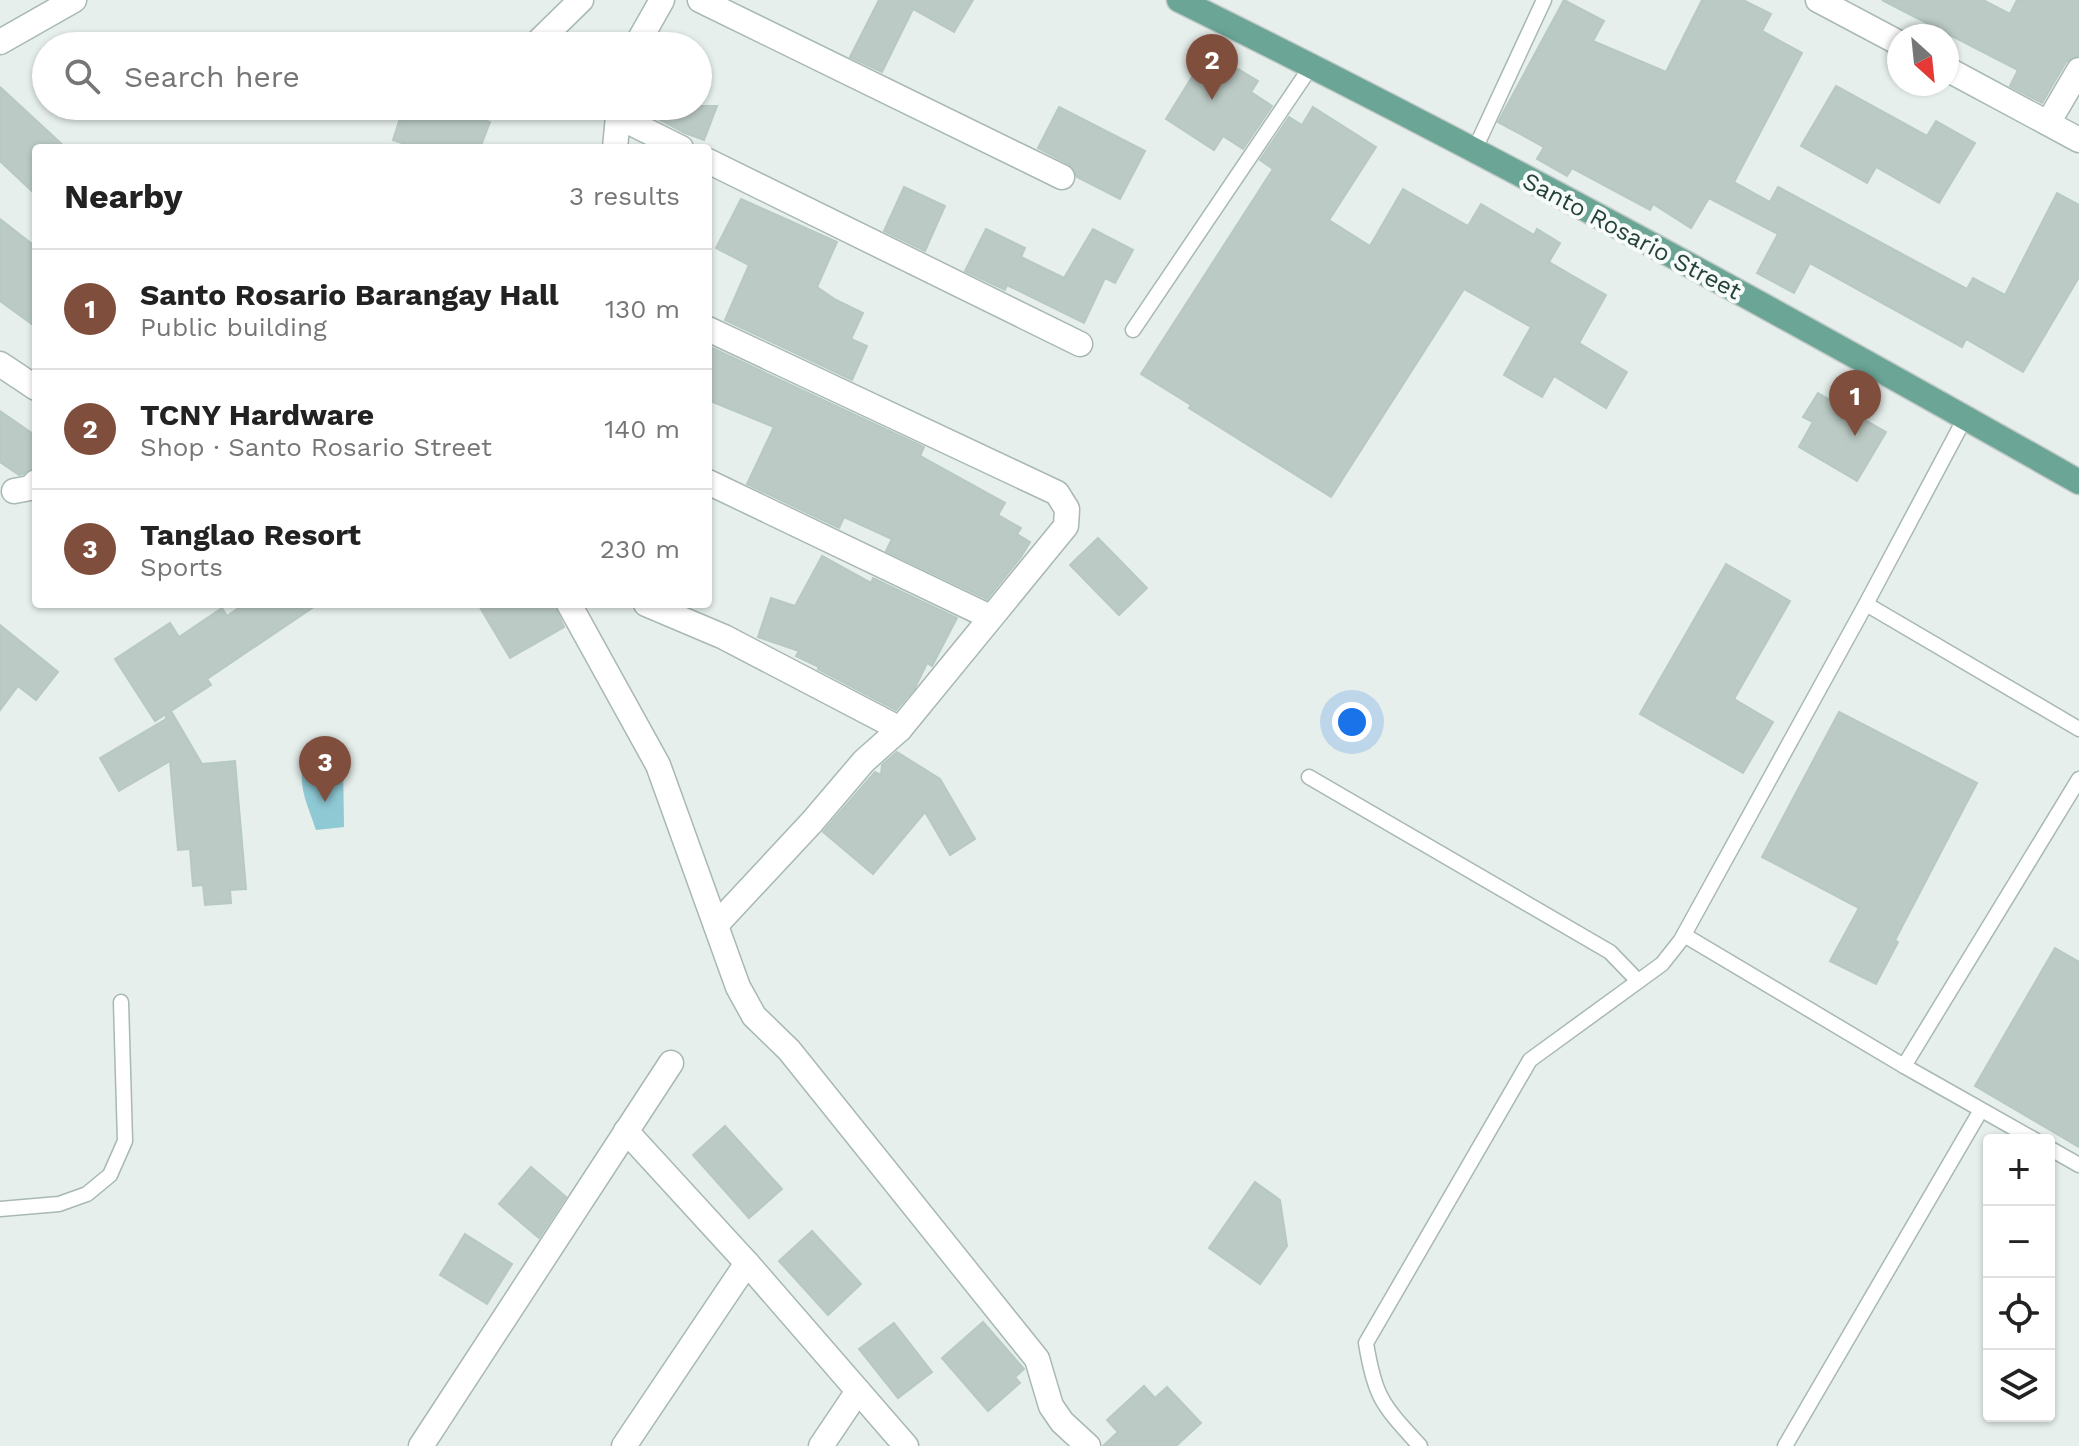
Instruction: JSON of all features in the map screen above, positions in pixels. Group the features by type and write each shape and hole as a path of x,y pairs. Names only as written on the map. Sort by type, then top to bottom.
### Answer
{"main road":[{"name":"Santo Rosario Street","path":"1179,0 1312,65 1474,151 2079,482"}],"street":[{"path":"0,42 74,0"},
{"path":"548,32 581,0"},
{"path":"644,32 662,0"},
{"path":"700,0 1062,177"},
{"path":"1818,0 1851,8 1887,34"},
{"path":"2048,123 2079,70"},
{"path":"1959,75 2079,140"},
{"path":"615,144 617,120"},
{"path":"633,120 674,144"},
{"path":"712,163 1080,344"},
{"path":"712,331 1057,493 1067,509 1066,526 900,729 864,761 716,925"},
{"path":"0,364 32,385"},
{"path":"712,484 990,617"},
{"path":"571,608 658,765 738,987 754,1016 798,1062 1037,1359 1051,1406 1062,1422 1088,1446"},
{"path":"655,608 724,637 900,729"},
{"path":"421,1446 671,1063"},
{"path":"626,1131 747,1263 906,1446"},
{"path":"624,1446 747,1263"},
{"path":"821,1446 858,1391"}],"lane":[{"path":"1474,151 1544,0"},
{"path":"1133,330 1312,65"},
{"path":"1420,1446 1385,1407 1376,1390 1366,1343 1530,1060 1662,964 1684,935 1965,418"},
{"path":"1866,604 2079,729"},
{"path":"1309,777 1610,952 1638,981"},
{"path":"1904,1066 2079,779"},
{"path":"1684,935 2024,1134"},
{"path":"0,1209 59,1204 87,1194 110,1175 125,1141 121,1002"},
{"path":"1785,1446 1981,1110"},
{"path":"2055,1151 2079,1165"}],"water":[{"path":"343,763 344,827 316,830 303,790 303,765"}],"building":[{"path":"879,0 973,0 954,32 913,9 882,72 850,57"},
{"path":"1564,0 1604,21 1593,41 1666,72 1702,0 1743,0 1771,14 1762,31 1802,53 1734,182 1770,202 1778,187 1967,289 1973,278 2005,295 2057,193 2079,205 2079,277 2023,372 1966,339 1962,347 1810,263 1794,293 1757,273 1778,234 1709,198 1691,228 1653,204 1650,210 1572,168 1567,176 1537,159 1544,147 1498,122"},
{"path":"1882,0 1983,0 2010,14 2017,0 2079,0 2079,55 2066,62 2042,103 2010,86 2018,70 1959,40 1959,24 1929,24"},
{"path":"1208,51 1258,81 1251,92 1272,106 1243,149 1223,136 1214,150 1166,119"},
{"path":"1836,86 1927,136 1936,121 1975,143 1939,203 1876,167 1867,183 1801,146"},
{"path":"0,87 32,120 62,144 32,144 32,191 0,161"},
{"path":"1059,107 1145,151 1120,199 1077,177 1069,164 1038,148"},
{"path":"1313,107 1376,147 1329,220 1370,246 1403,189 1468,226 1481,204 1534,235 1537,229 1560,243 1549,262 1606,295 1579,343 1627,372 1606,408 1554,376 1542,397 1504,375 1531,327 1464,289 1331,497 1189,408 1191,405 1141,374 1273,169 1260,160 1289,117 1302,125"},
{"path":"399,120 490,122 482,144 405,144 393,140"},
{"path":"660,120 712,120 704,140"},
{"path":"904,187 945,206 925,251 884,231"},
{"path":"741,199 837,242 817,287 863,313 851,339 867,346 852,380 725,320 749,265 716,248"},
{"path":"0,219 32,244 32,324 0,301"},
{"path":"986,229 1025,248 1021,257 1064,278 1093,229 1133,250 1115,283 1105,278 1084,323 1007,285 1005,290 965,271"},
{"path":"712,348 924,447 920,456 1005,503 998,515 1021,528 1017,534 1030,542 987,599 886,551 892,539 844,517 839,528 747,484 774,427 712,402"},
{"path":"1818,393 1886,432 1857,481 1799,447 1813,422 1803,417"},
{"path":"0,411 32,433 32,469 19,475 0,462"},
{"path":"1098,538 1147,588 1119,615 1070,565"},
{"path":"822,556 871,583 873,578 957,618 932,666 927,663 915,688 896,710 796,656 799,651 758,637 771,598 795,606"},
{"path":"1726,564 1790,601 1734,699 1773,722 1743,773 1640,714"},
{"path":"222,608 227,616 238,608 312,608 207,679 211,685 171,711 202,764 235,761 246,889 230,890 231,903 205,905 203,885 193,886 190,849 178,850 170,761 119,791 100,758 166,719 166,714 155,721 115,659 170,623 179,637"},
{"path":"480,608 556,608 564,627 510,658"},
{"path":"0,625 58,672 36,700 18,686 0,710"},
{"path":"1839,712 1977,783 1895,940 1898,942 1876,984 1830,961 1859,908 1762,857"},
{"path":"897,752 940,779 975,839 950,855 925,812 873,874 823,832 875,772 881,775 882,765"},
{"path":"2055,948 2079,962 2079,1147 1975,1086"},
{"path":"725,1126 782,1189 749,1218 693,1155"},
{"path":"531,1167 566,1197 539,1238 499,1204"},
{"path":"1255,1182 1280,1200 1287,1246 1260,1284 1209,1248"},
{"path":"812,1231 861,1284 828,1315 779,1261"},
{"path":"465,1234 512,1264 487,1304 440,1275"},
{"path":"983,1322 1024,1369 1015,1377 1020,1383 988,1411 942,1358"},
{"path":"894,1323 932,1372 898,1398 859,1349"},
{"path":"1144,1386 1155,1398 1167,1387 1201,1423 1176,1446 1103,1446 1118,1432 1107,1420"}],"place":[{"name":"TCNY Hardware","path":"1212,100"},
{"name":"Santo Rosario Barangay Hall","path":"1855,436"},
{"name":"Tanglao Resort","path":"325,802"}]}
